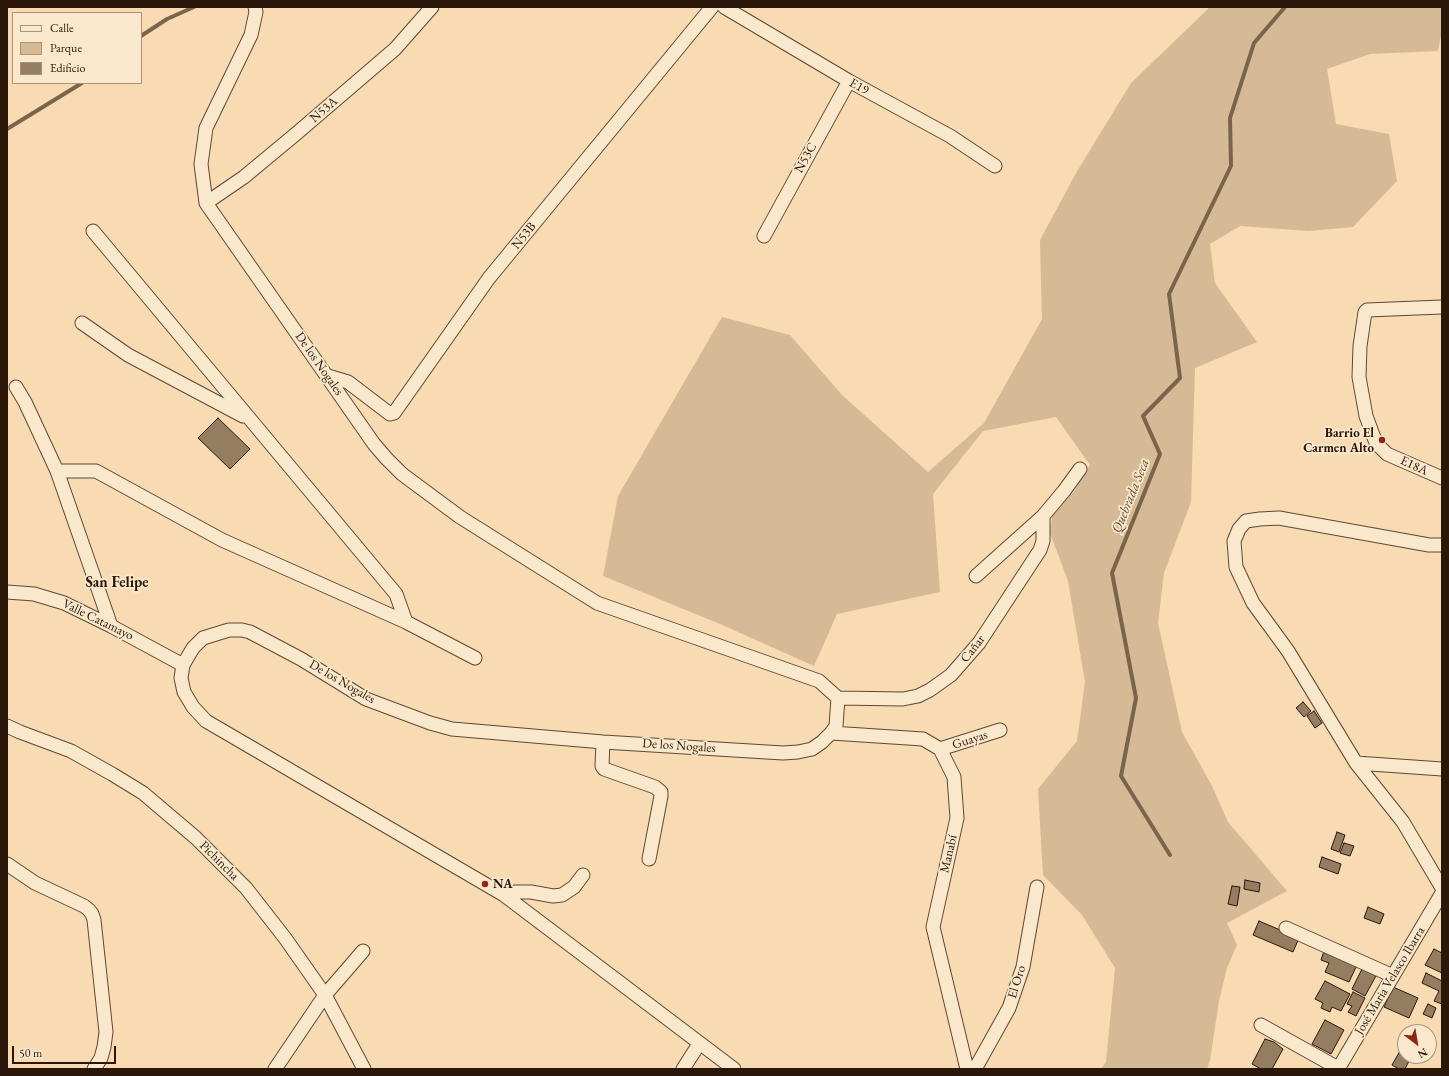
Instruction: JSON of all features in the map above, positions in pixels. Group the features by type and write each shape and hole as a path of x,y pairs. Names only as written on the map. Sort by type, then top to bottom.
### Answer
{"street":[{"name":"De los Nogales","path":"255,7 256,12 251,35 206,128 201,164 206,203 374,444 402,474 460,517 597,603 819,681 838,698"},
{"name":"N53A","path":"206,203 244,177 297,134 389,54 432,7"},
{"name":"N53B","path":"328,376 348,382 390,414 394,413 489,278 712,7"},
{"name":"E19","path":"724,7 849,81 950,136 995,166"},
{"name":"N53C","path":"764,236 849,81"},
{"path":"93,231 396,594 406,622"},
{"name":"E18A","path":"1442,307 1368,310 1366,312 1360,346 1359,377 1368,426 1376,443 1387,454 1442,478"},
{"path":"82,323 128,355 250,420"},
{"path":"16,387 57,471 111,626"},
{"path":"976,576 1042,516 1064,491 1080,469"},
{"path":"57,471 96,471 222,540 406,622 475,658"},
{"name":"Cañar","path":"838,698 903,699 918,696 930,690 951,675 979,643 1040,550 1043,537 1042,516"},
{"path":"1442,545 1429,545 1279,518 1246,521 1239,529 1234,540 1236,567 1253,603 1288,651 1356,763 1403,822 1442,888"},
{"name":"Valle Catamayo","path":"7,592 34,594 64,603 111,626 183,665"},
{"name":"De los Nogales","path":"183,665 194,648 203,638 228,630 242,630 250,632 301,659 366,699 430,723 452,729 603,742 783,753 812,749 831,733"},
{"path":"183,665 181,678 184,692 193,707 206,721 504,895 734,1069"},
{"path":"831,733 836,726 838,698"},
{"name":"Pichincha","path":"7,726 71,751 137,789 196,838 246,888 285,938 325,996 364,1069"},
{"name":"Guayas","path":"940,749 1000,730"},
{"path":"831,733 924,739 940,749"},
{"path":"603,742 602,766 604,769 655,787 660,792 661,796 649,859"},
{"name":"Manabí","path":"940,749 954,777 957,818 933,927 967,1069"},
{"path":"1356,763 1442,769"},
{"path":"7,864 35,883 84,906 92,914 94,920 106,1032 103,1053 94,1069"},
{"path":"504,895 515,892 531,892 552,896 562,894 574,887 583,875"},
{"name":"El Oro","path":"975,1069 1009,1008 1023,967 1037,887"},
{"name":"José Maria Velasco Ibarra","path":"1338,1069 1442,893"},
{"path":"1286,928 1393,976"},
{"path":"275,1069 325,996 363,951"},
{"path":"1261,1025 1338,1069"},
{"path":"683,1069 699,1044"}],"green space":[{"path":"1210,7 1442,7 1442,31 1438,51 1370,54 1327,69 1336,124 1389,134 1397,181 1353,227 1309,231 1240,226 1210,244 1215,283 1257,342 1195,368 1191,502 1164,573 1158,623 1182,732 1212,786 1228,822 1287,891 1227,923 1237,945 1227,968 1219,1001 1210,1060 1207,1069 1101,1069 1106,1062 1115,968 1082,915 1043,875 1038,789 1077,741 1085,682 1068,581 1050,533 1053,509 1073,493 1090,465 1056,417 983,431 933,494 940,592 837,614 814,666 720,624 603,576 618,496 722,317 790,335 842,395 928,472 984,423 1042,319 1040,240 1076,173 1131,83"}],"building":[{"path":"218,418 250,449 230,469 198,438"},
{"path":"1303,702 1311,711 1304,717 1296,708"},
{"path":"1314,711 1322,723 1315,728 1307,716"},
{"path":"1337,832 1345,835 1339,852 1331,849"},
{"path":"1344,843 1354,846 1350,856 1340,853"},
{"path":"1322,857 1341,864 1338,874 1319,867"},
{"path":"1245,880 1260,883 1259,892 1244,889"},
{"path":"1232,886 1240,887 1237,906 1228,904"},
{"path":"1368,907 1384,914 1380,924 1364,918"},
{"path":"1259,921 1299,938 1293,952 1253,935"},
{"path":"1434,949 1442,953 1442,973 1425,965"},
{"path":"1324,951 1357,965 1349,982 1325,972 1329,963 1321,960"},
{"path":"1363,967 1377,974 1365,996 1352,989"},
{"path":"1426,973 1442,981 1442,1004 1434,1001 1439,991 1422,983"},
{"path":"1325,981 1350,994 1341,1011 1332,1007 1330,1012 1321,1008 1323,1003 1315,999"},
{"path":"1393,987 1418,998 1409,1018 1384,1007"},
{"path":"1353,992 1365,998 1356,1016 1348,1012 1352,1006 1347,1004"},
{"path":"1428,1004 1436,1008 1432,1018 1423,1014"},
{"path":"1325,1020 1344,1030 1331,1054 1312,1044"},
{"path":"1265,1039 1274,1042 1283,1049 1272,1069 1261,1069 1252,1064"},
{"path":"1397,1056 1397,1064 1408,1064 1405,1069 1399,1069 1392,1065"}],"waterway":[{"path":"142,35 167,19 194,7"},
{"name":"Quebrada Seca","path":"1170,855 1121,776 1136,698 1112,573 1160,454 1143,416 1180,378 1169,294 1231,166 1230,118 1254,43 1285,7"},
{"path":"7,129 80,84"}],"place":[{"name":"Barrio El Carmen Alto","path":"1382,440"},
{"name":"NA","path":"485,884"}],"district":[{"name":"San Felipe","path":"117,583"}]}
